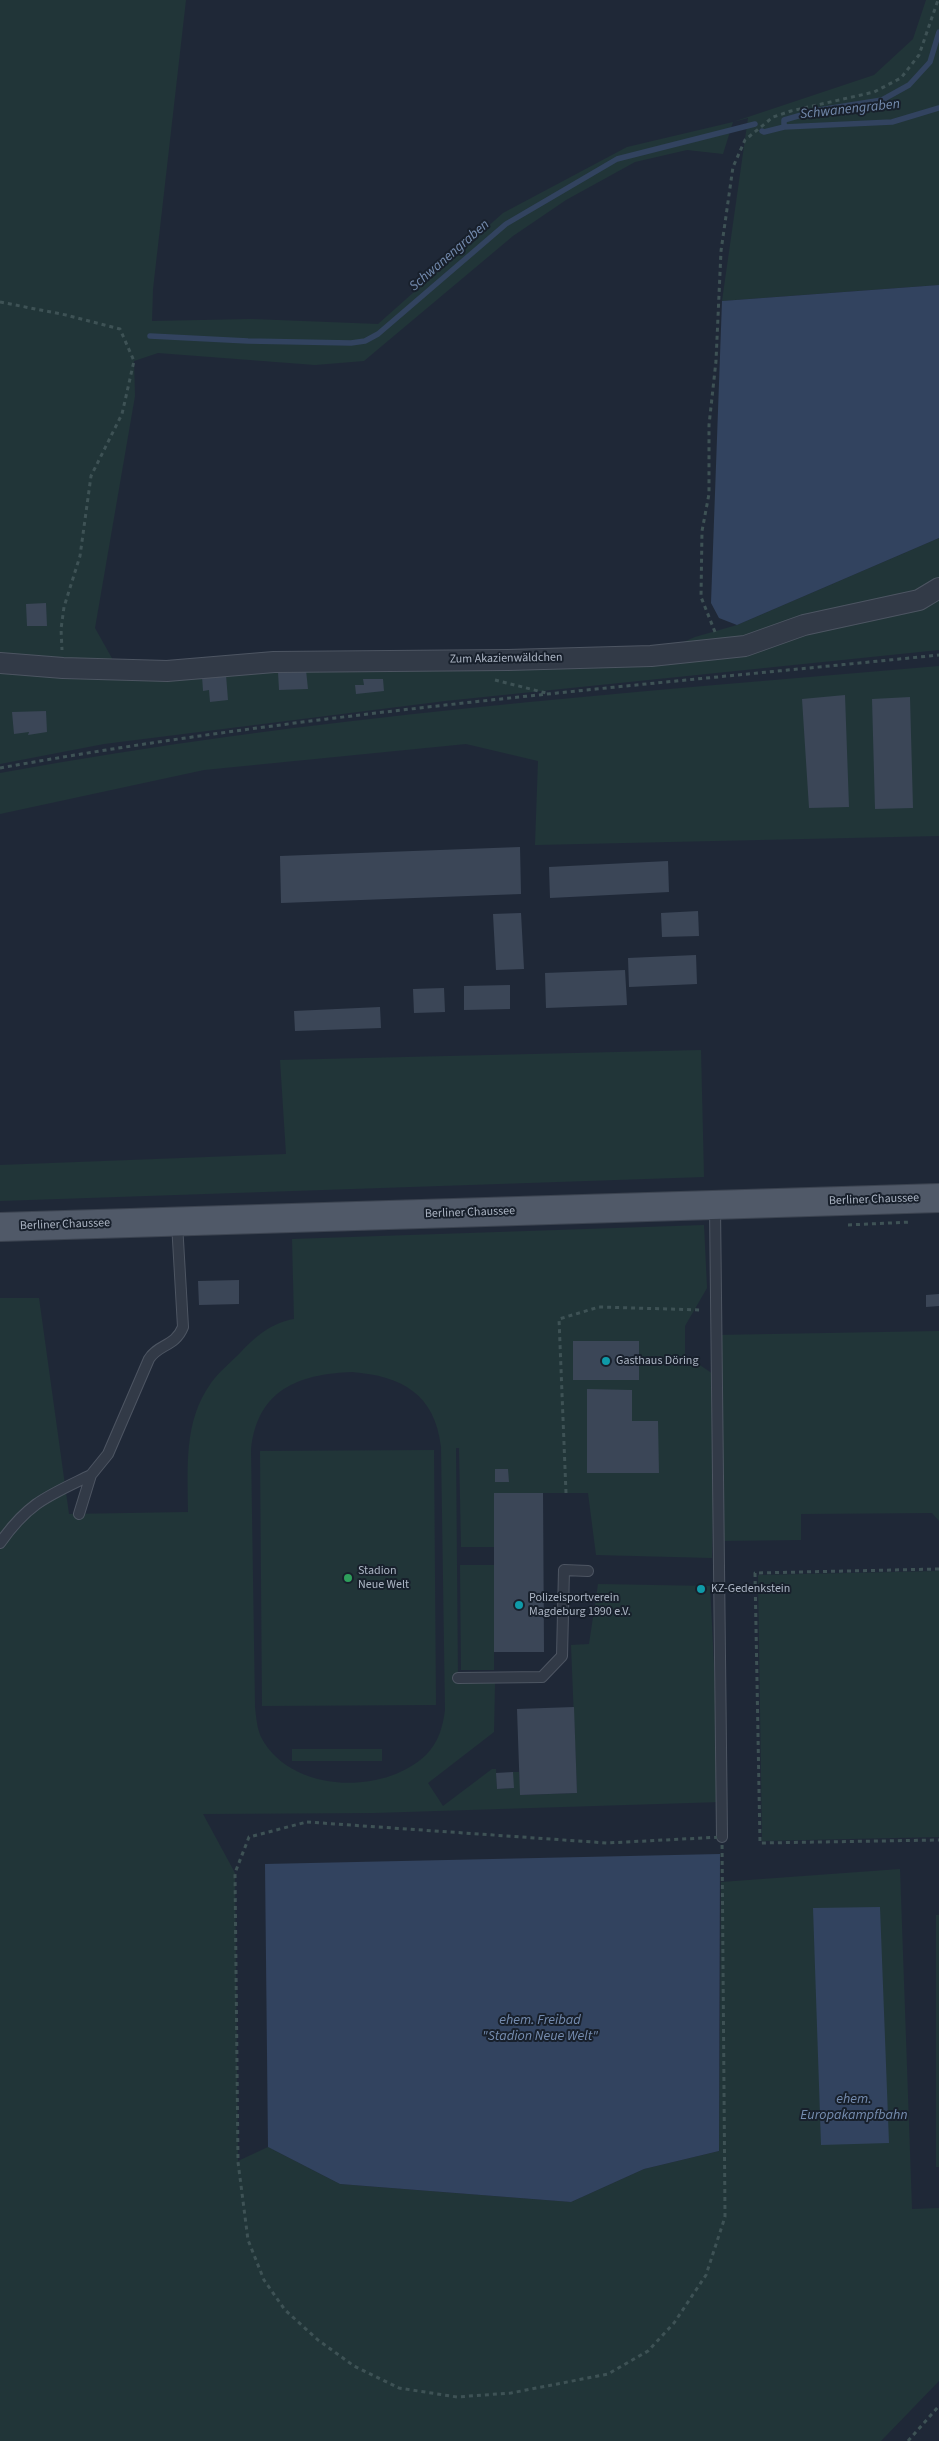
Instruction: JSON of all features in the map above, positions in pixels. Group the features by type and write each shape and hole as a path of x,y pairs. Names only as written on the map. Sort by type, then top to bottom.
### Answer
{"main road":[{"name":"Berliner Chaussee","path":"0,1228 939,1198"}],"street":[{"name":"Zum Akazienwäldchen","path":"0,663 63,668 167,671 274,662 632,657 745,646 804,626 919,600 939,588"}],"lane":[{"path":"715,1206 722,1837"},
{"path":"79,1514 91,1475 108,1454 152,1354 175,1340 183,1327 177,1222"},
{"path":"0,1543 25,1511 40,1500 91,1475"},
{"path":"458,1678 542,1677 562,1656 564,1570 588,1571"}],"path":[{"path":"745,646 715,633 701,597 702,531 709,494 709,425 716,361 721,250 733,167 745,140 773,117 791,110 874,92 901,78 919,55 938,0"},
{"path":"0,302 66,315 120,329 134,361 122,414 91,476 80,556 64,606 61,629 63,668"},
{"path":"0,768 104,749 443,705 939,655"},
{"path":"486,678 553,694"},
{"path":"566,1493 559,1319 599,1307 716,1311"},
{"path":"939,1569 755,1573 760,1843 939,1840"},
{"path":"719,1593 755,1591"},
{"path":"307,1822 607,1843 722,1837 724,2217 706,2275 674,2323 648,2351 608,2374 511,2394 457,2397 399,2388 354,2366 318,2340 285,2310 269,2288 248,2240 238,2162 235,1873 248,1837 307,1822"},
{"path":"908,2441 939,2406"}],"green space":[{"path":"0,0 186,0 153,289 152,321 252,319 378,324 503,213 627,147 733,122 723,154 687,150 635,162 566,200 513,236 364,361 315,365 158,353 134,361 135,396 95,628 118,669 651,656 695,637 737,625 939,538 939,650 445,701 104,744 0,764"},
{"path":"926,0 939,0 939,285 722,301 748,118 733,122 874,75 913,39"},
{"path":"939,666 939,836 535,845 538,761 466,744 204,770 0,814 0,773 116,753 233,736 468,708"},
{"path":"701,1050 704,1177 0,1201 0,1165 286,1154 280,1060"},
{"path":"704,1225 707,1288 685,1326 685,1355 716,1376 716,1335 939,1331 939,1521 932,1513 801,1514 801,1540 718,1541 715,1396 712,1558 596,1555 588,1493 494,1493 494,1547 461,1547 459,1448 456,1448 458,1683 495,1683 494,1732 428,1783 443,1806 492,1769 496,1769 497,1789 513,1788 513,1772 519,1772 521,1795 577,1793 571,1645 589,1644 598,1584 710,1586 721,1802 374,1813 203,1814 235,1873 238,2161 268,2147 340,2184 571,2202 644,2169 719,2151 721,1882 900,1869 912,2209 939,2208 939,2381 881,2441 0,2441 0,1298 39,1298 69,1514 188,1512 188,1462 191,1429 202,1398 218,1375 258,1336 271,1327 294,1319 292,1239","holes":["573,1341 639,1341 639,1380 573,1380","352,1372 370,1374 386,1378 413,1391 432,1413 438,1429 441,1447 445,1710 443,1723 437,1740 426,1755 408,1768 386,1777 363,1782 338,1782 315,1778 293,1769 275,1756 261,1737 255,1707 251,1450 255,1430 262,1413 271,1399 284,1389 298,1382 332,1373","587,1390 632,1390 632,1421 658,1421 658,1473 587,1473"]},
{"name":"Stadion Neue Welt","path":"434,1450 436,1705 262,1706 260,1451"},
{"path":"460,1565 494,1565 494,1670 461,1670"},
{"path":"939,1571 939,1837 762,1841 758,1575"},
{"path":"292,1749 382,1749 382,1761 292,1761"},
{"path":"936,1915 939,1915 939,2167 936,2167"}],"water":[{"path":"939,285 939,538 737,625 719,618 711,603 722,301"},
{"name":"ehem. Freibad \"Stadion Neue Welt\"","path":"720,1854 719,2151 644,2169 571,2202 340,2184 268,2147 265,1864"},
{"name":"ehem. Europakampfbahn","path":"880,1907 889,2143 821,2145 813,1908"}],"building":[{"path":"46,603 47,626 27,626 26,604"},
{"path":"306,670 308,689 279,690 278,672"},
{"path":"226,675 228,700 210,702 209,690 203,691 202,676"},
{"path":"363,679 383,679 384,691 356,694 355,685 364,685"},
{"path":"845,695 849,807 809,808 802,699"},
{"path":"910,697 913,808 875,809 872,699"},
{"path":"46,711 47,732 28,735 29,732 14,734 12,712"},
{"path":"520,847 521,894 281,903 280,856"},
{"path":"668,861 669,892 550,898 549,867"},
{"path":"698,911 699,936 662,937 661,913"},
{"path":"521,913 524,969 496,970 493,914"},
{"path":"696,955 697,984 629,987 628,958"},
{"path":"625,970 627,1005 546,1008 545,973"},
{"path":"510,985 510,1009 464,1010 464,986"},
{"path":"444,988 445,1012 414,1013 413,989"},
{"path":"380,1007 381,1028 295,1031 294,1011"},
{"path":"239,1280 239,1304 199,1305 198,1281"},
{"path":"939,1294 939,1306 926,1307 926,1295"},
{"name":"Gasthaus Döring","path":"573,1341 639,1341 639,1380 573,1380"},
{"path":"587,1389 632,1390 632,1421 658,1421 659,1473 587,1473"},
{"path":"495,1469 508,1469 509,1482 495,1482"},
{"name":"Polizeisportverein Magdeburg 1990 e.V.","path":"494,1493 543,1493 544,1652 494,1652"},
{"path":"574,1707 577,1793 520,1795 517,1709"},
{"path":"513,1772 514,1788 497,1789 496,1773"}],"waterway":[{"path":"784,127 784,120 819,110 882,100 909,85 930,62 939,32"},
{"name":"Schwanengraben","path":"762,131 784,127 892,122 939,108"},
{"name":"Schwanengraben","path":"150,336 248,341 351,343 365,341 378,334 506,224 617,159 755,124"}],"place":[{"name":"Gasthaus Döring","path":"606,1361"},
{"name":"Stadion Neue Welt","path":"348,1578"},
{"name":"KZ-Gedenkstein","path":"701,1589"},
{"name":"Polizeisportverein Magdeburg 1990 e.V.","path":"519,1605"}]}
